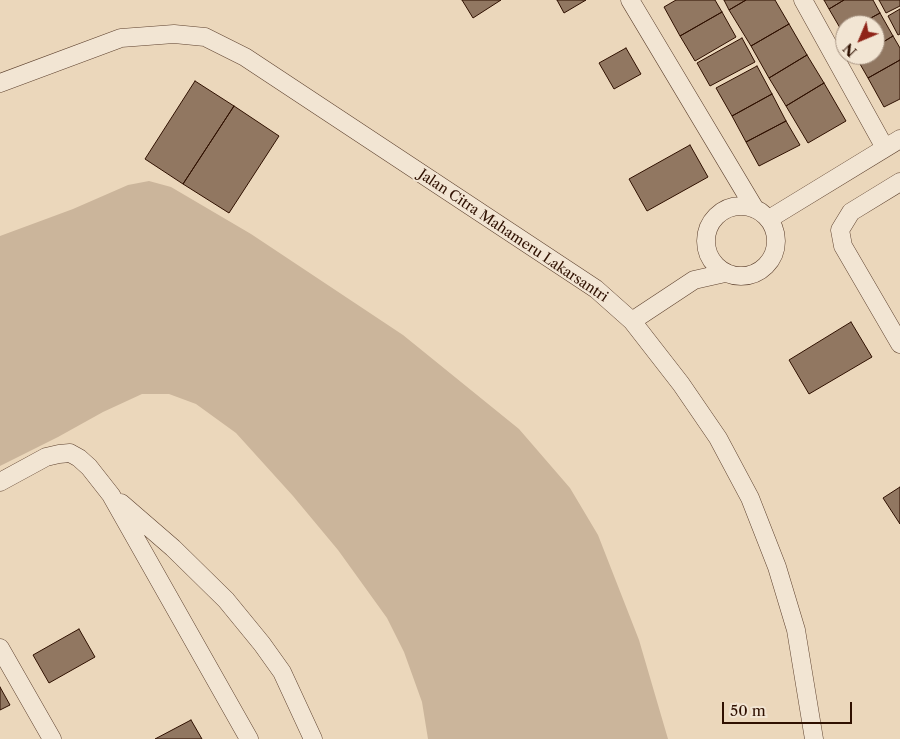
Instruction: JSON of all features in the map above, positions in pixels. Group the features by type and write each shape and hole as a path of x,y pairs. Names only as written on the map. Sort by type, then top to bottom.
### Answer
{"street":[{"path":"630,0 755,209"},
{"path":"769,219 893,143 803,0"},
{"name":"Jalan Citra Mahameru Lakarsantri","path":"0,83 121,38 174,34 205,36 245,58 596,289 632,320 680,384 718,438 750,498 777,567 796,630 814,739"},
{"path":"900,182 851,212 840,230 843,246 900,344"},
{"path":"743,206 755,209 769,219 777,236 773,258 767,267 757,273 747,276 725,273 716,266 709,256 706,244 707,232 712,222 720,213 731,207 743,206"},
{"path":"694,280 709,256"},
{"path":"632,320 694,280 725,273"},
{"path":"0,482 46,457 70,453 79,458 112,495 173,548 238,614 282,672 313,739"},
{"path":"112,495 249,739"},
{"path":"0,648 52,739"}],"shaded area":[{"path":"149,181 171,187 251,234 403,335 519,429 570,488 598,535 639,640 668,739 428,739 422,702 404,652 387,618 338,550 293,496 236,433 196,404 169,394 142,394 103,412 0,466 0,236 73,209 128,185"}],"building":[{"path":"462,0 501,0 473,18"},
{"path":"557,0 586,0 564,13"},
{"path":"676,0 715,0 722,12 680,36 664,7"},
{"path":"724,0 746,0 729,10"},
{"path":"746,0 775,0 789,24 751,46 729,10"},
{"path":"824,0 844,0 829,9"},
{"path":"844,0 873,0 880,13 876,15 835,15 835,19 829,9"},
{"path":"879,0 900,0 900,6 886,13"},
{"path":"900,9 900,34 898,35 888,16"},
{"path":"722,12 736,37 695,61 680,36"},
{"path":"885,22 893,36 885,41"},
{"path":"789,24 807,55 769,78 751,46"},
{"path":"893,36 900,48 900,60 868,78 861,65 885,65 885,41"},
{"path":"742,38 755,62 710,86 697,63"},
{"path":"626,48 641,74 614,89 599,63"},
{"path":"807,55 824,83 786,106 769,78"},
{"path":"900,60 900,99 884,107 868,78"},
{"path":"757,66 772,94 732,116 716,88"},
{"path":"195,81 234,106 183,184 145,159"},
{"path":"824,83 846,121 808,143 786,106"},
{"path":"772,94 786,121 746,142 732,116"},
{"path":"234,106 279,136 229,213 183,184"},
{"path":"786,121 800,145 759,166 746,142"},
{"path":"690,145 708,177 647,211 629,179"},
{"path":"851,322 872,357 809,394 789,360"},
{"path":"900,487 900,524 883,498"},
{"path":"79,629 95,657 49,683 33,655"},
{"path":"0,687 10,705 0,710"},
{"path":"191,720 202,739 155,739"}]}
